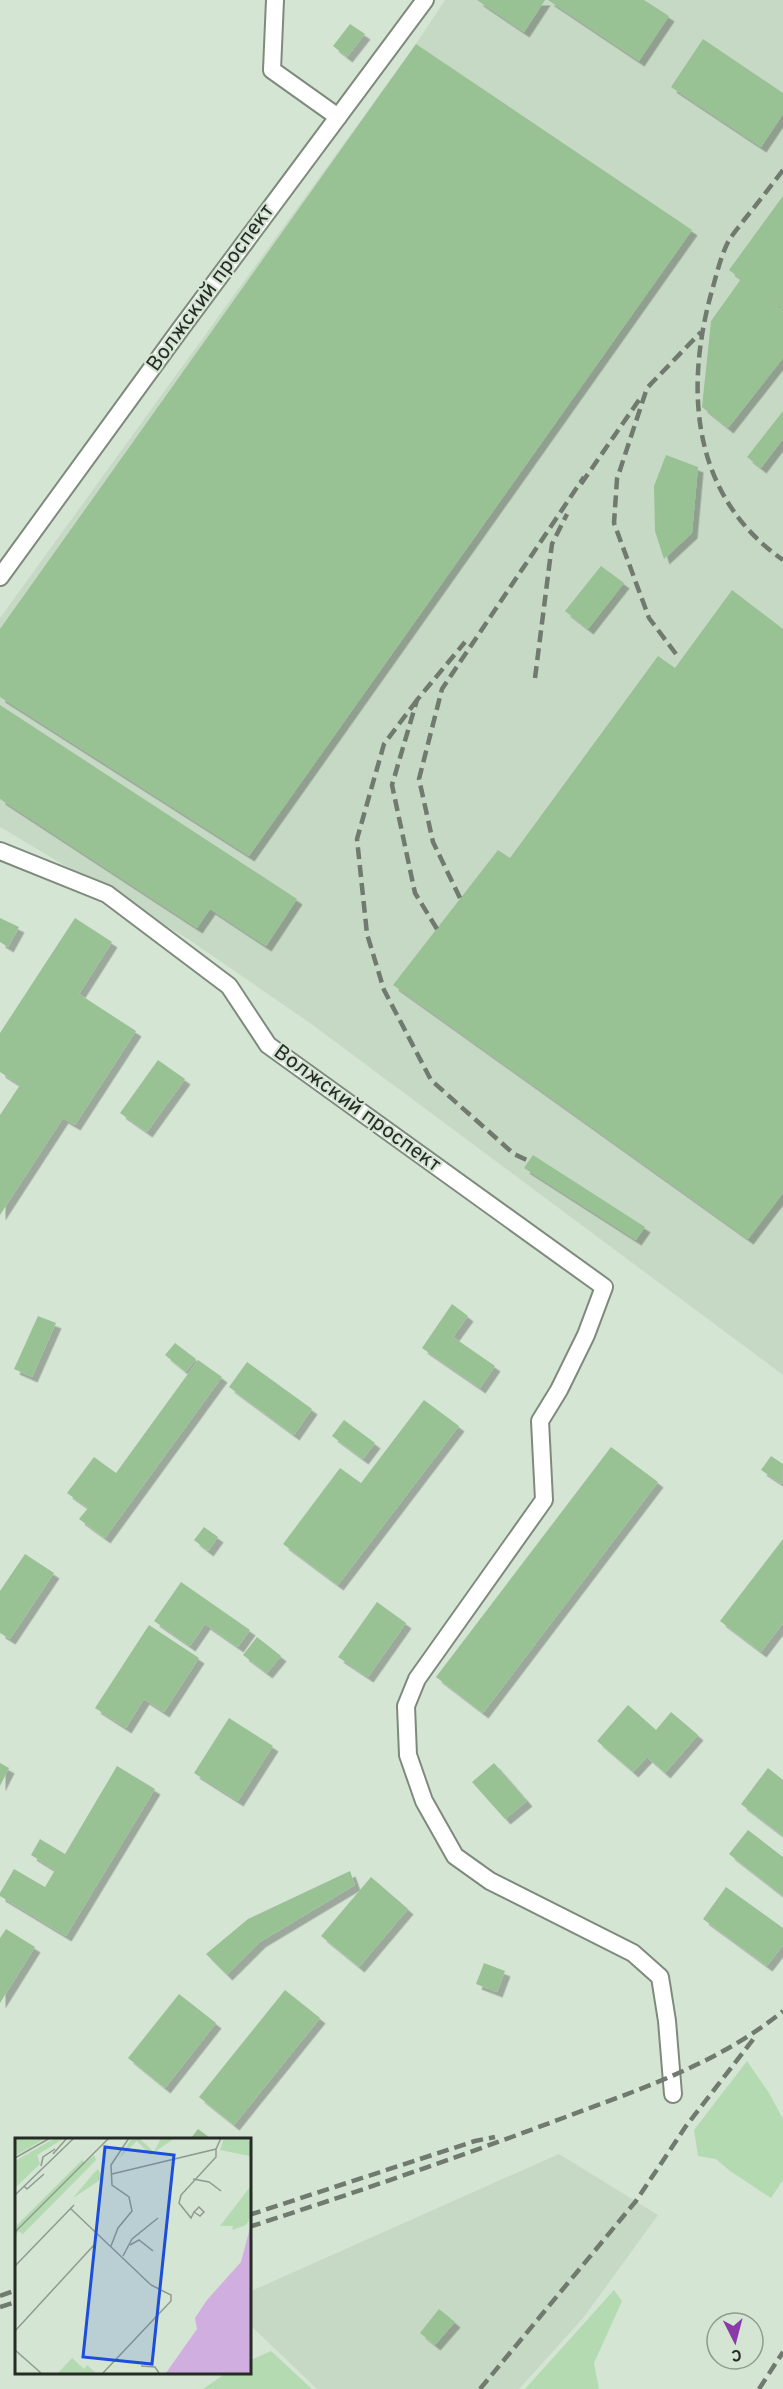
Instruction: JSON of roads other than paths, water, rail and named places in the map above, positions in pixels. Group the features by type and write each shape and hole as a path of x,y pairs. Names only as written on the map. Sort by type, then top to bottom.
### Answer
{"street":[{"path":"275,0 272,70 338,117"},
{"name":"Волжский проспект","path":"0,577 425,0"},
{"name":"Волжский проспект","path":"0,851 107,894 229,986 268,1045 604,1287 586,1335 559,1390 540,1421 544,1500 417,1678 406,1706 408,1755 424,1801 455,1856 490,1881 633,1953 660,1977 668,2021 673,2094"}],"railway":[{"path":"783,170 728,242 711,294 698,368 698,405 703,440 714,474 730,506 753,535 783,560"},
{"path":"676,654 649,618 614,523 617,479 647,388 701,332"},
{"path":"581,484 639,400"},
{"path":"460,898 433,842 419,779 442,689 584,477"},
{"path":"535,678 552,544 567,514"},
{"path":"437,929 415,893 392,785 417,700 465,642"},
{"path":"417,700 384,744 357,839 367,934 384,990 431,1080 514,1154 529,1161"},
{"path":"250,2227 446,2161 678,2074 732,2046 783,2011"},
{"path":"480,2389 636,2201 686,2126 755,2037"},
{"path":"250,2215 475,2141 495,2137"},
{"path":"0,2296 15,2290"},
{"path":"0,2307 15,2302"},
{"path":"759,2389 783,2352"}]}
